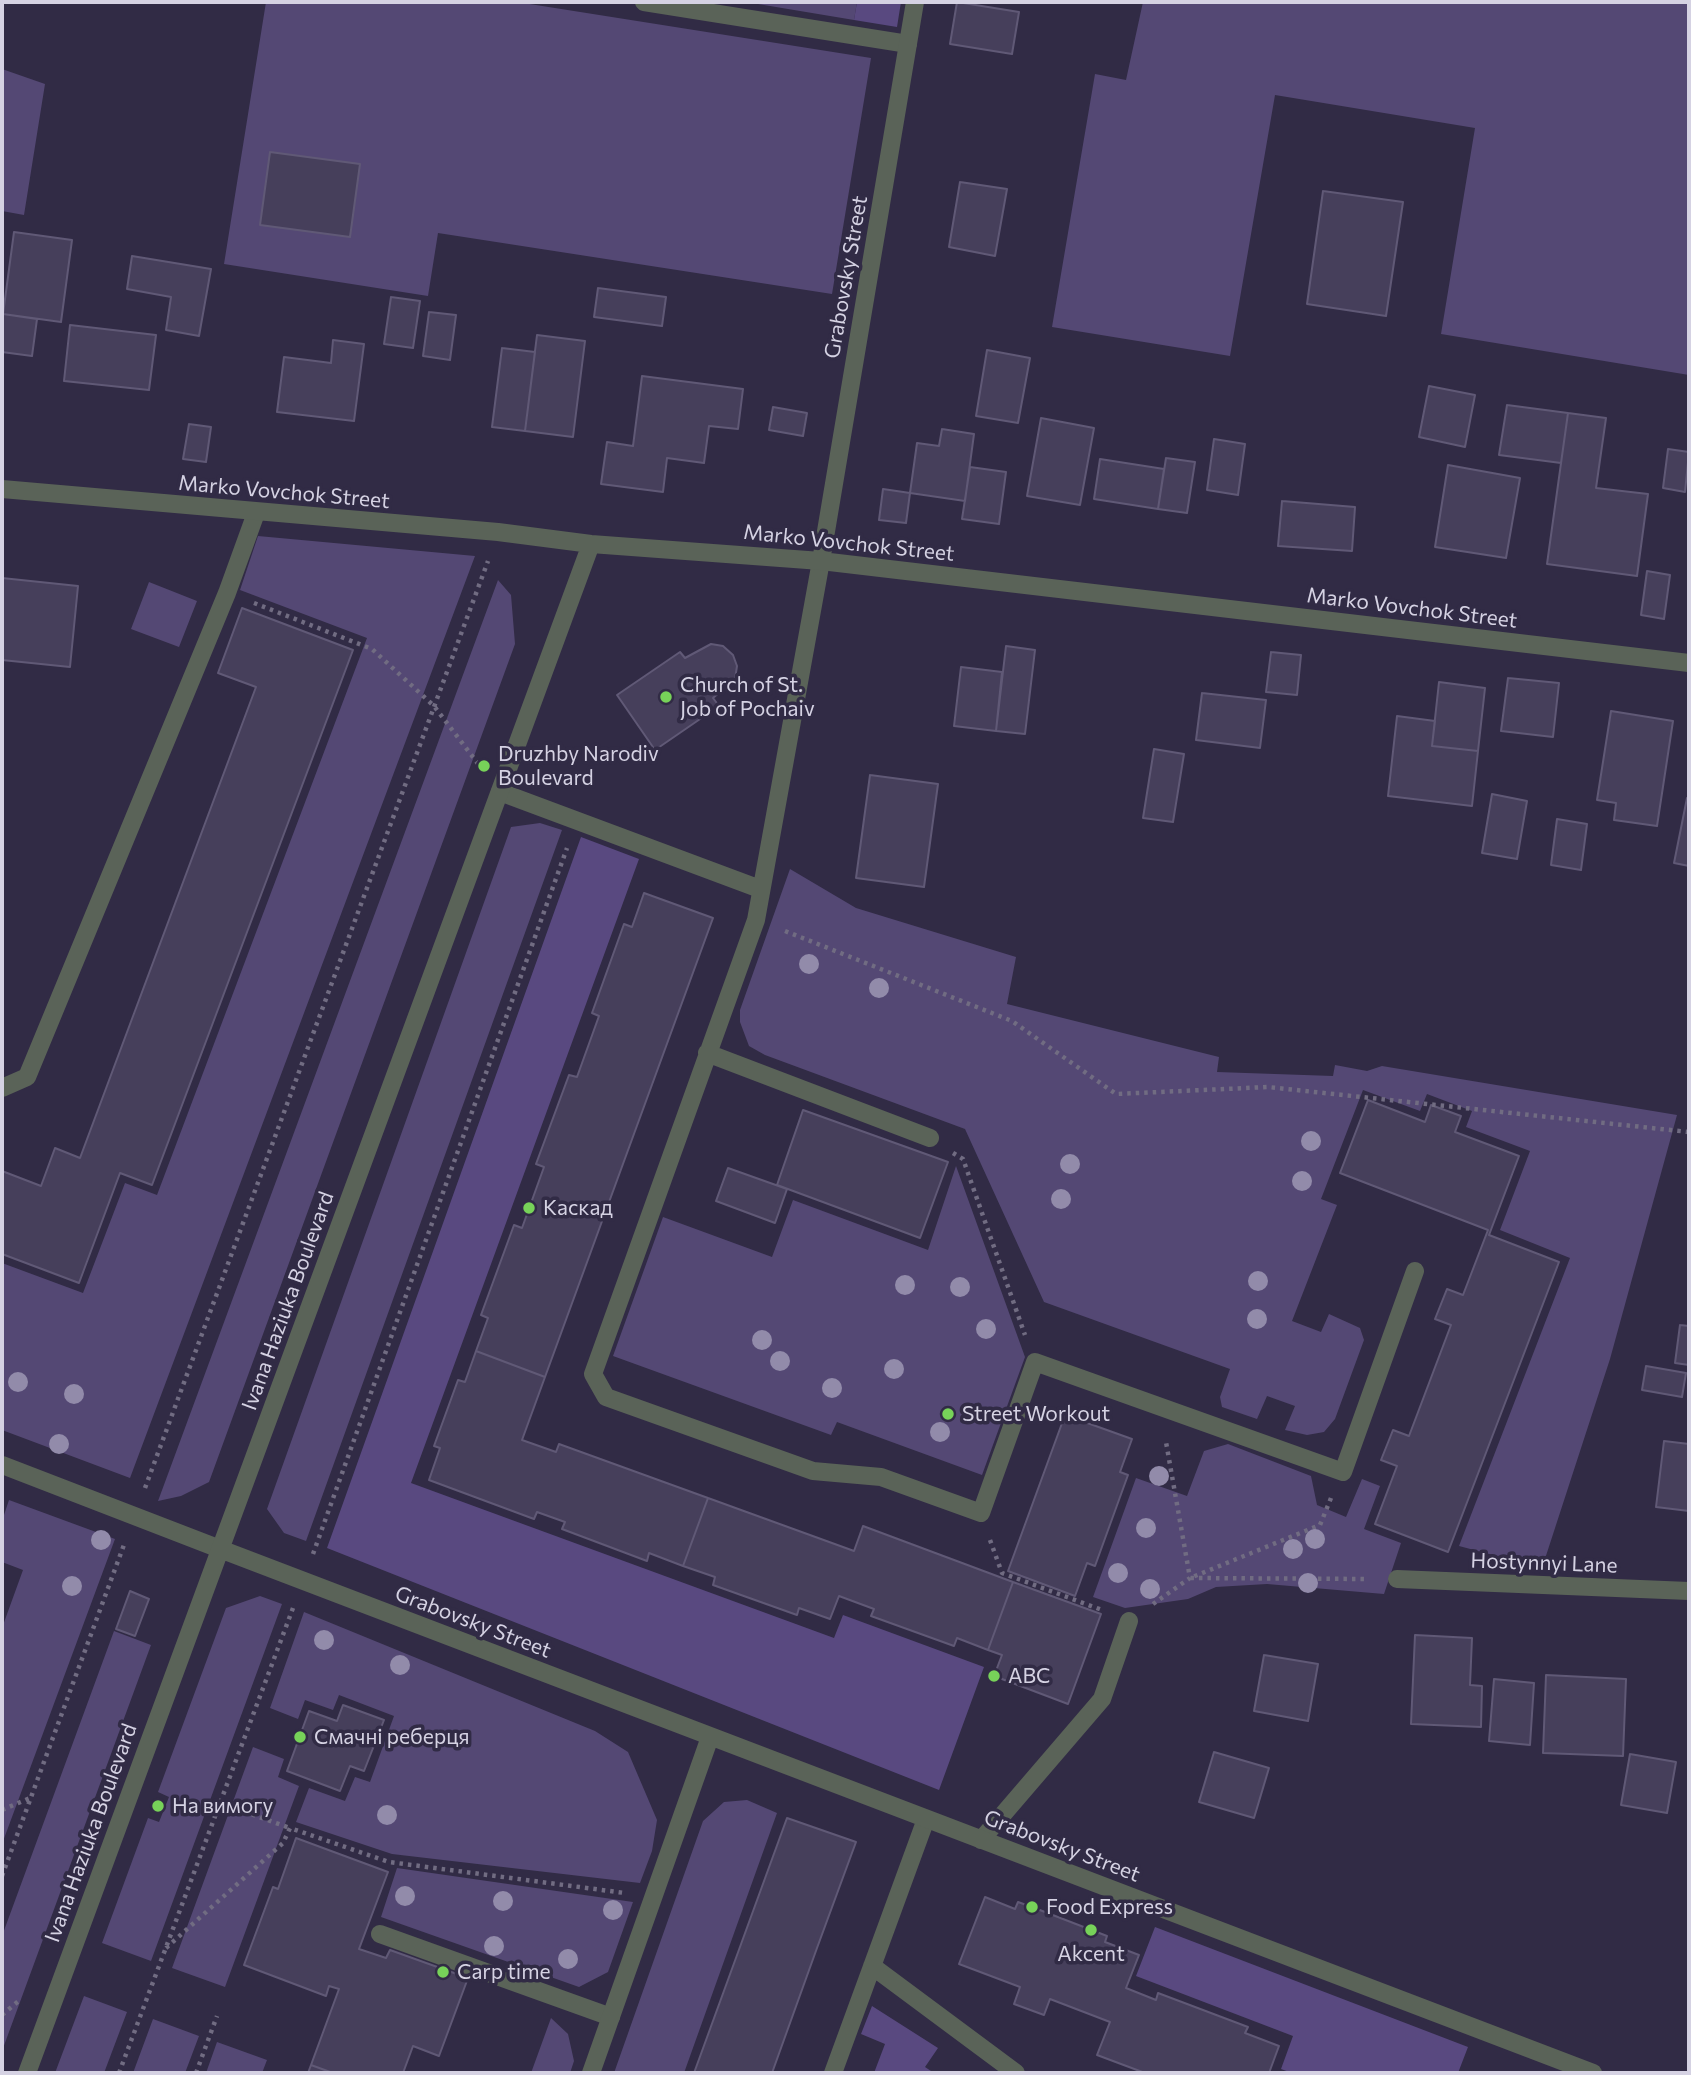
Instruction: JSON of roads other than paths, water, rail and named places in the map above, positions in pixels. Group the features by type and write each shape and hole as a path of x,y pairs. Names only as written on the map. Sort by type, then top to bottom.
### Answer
{"street":[{"path":"644,2 908,44"},
{"name":"Grabovsky Street","path":"915,2 821,561 756,920 593,1374 606,1397 813,1471 881,1477 981,1513 1035,1362 1343,1472 1415,1270"},
{"name":"Marko Vovchok Street","path":"2,489 498,532 591,544 821,561 1689,663"},
{"path":"2,1088 27,1077 227,593 256,513"},
{"name":"Ivana Haziuka Boulevard","path":"27,2073 591,544"},
{"path":"500,792 760,889"},
{"path":"707,1052 930,1139"},
{"name":"Grabovsky Street","path":"2,1465 1593,2073"},
{"name":"Hostynnyi Lane","path":"1397,1579 1689,1591"},
{"path":"981,1840 1102,1699 1129,1620"},
{"path":"591,2073 710,1737"},
{"path":"833,2073 926,1819"},
{"path":"380,1934 611,2017"},
{"path":"873,1966 1016,2073"}],"place":[{"name":"Church of St. Job of Pochaiv","path":"666,697"},
{"name":"Druzhby Narodiv Boulevard","path":"484,766"},
{"name":"Каскад","path":"529,1208"},
{"name":"Street Workout","path":"948,1414"},
{"name":"АВС","path":"994,1676"},
{"name":"Смачні реберця","path":"300,1737"},
{"name":"На вимогу","path":"158,1806"},
{"name":"Food Express","path":"1032,1907"},
{"name":"Akcent","path":"1091,1930"},
{"name":"Carp time","path":"443,1972"}]}
